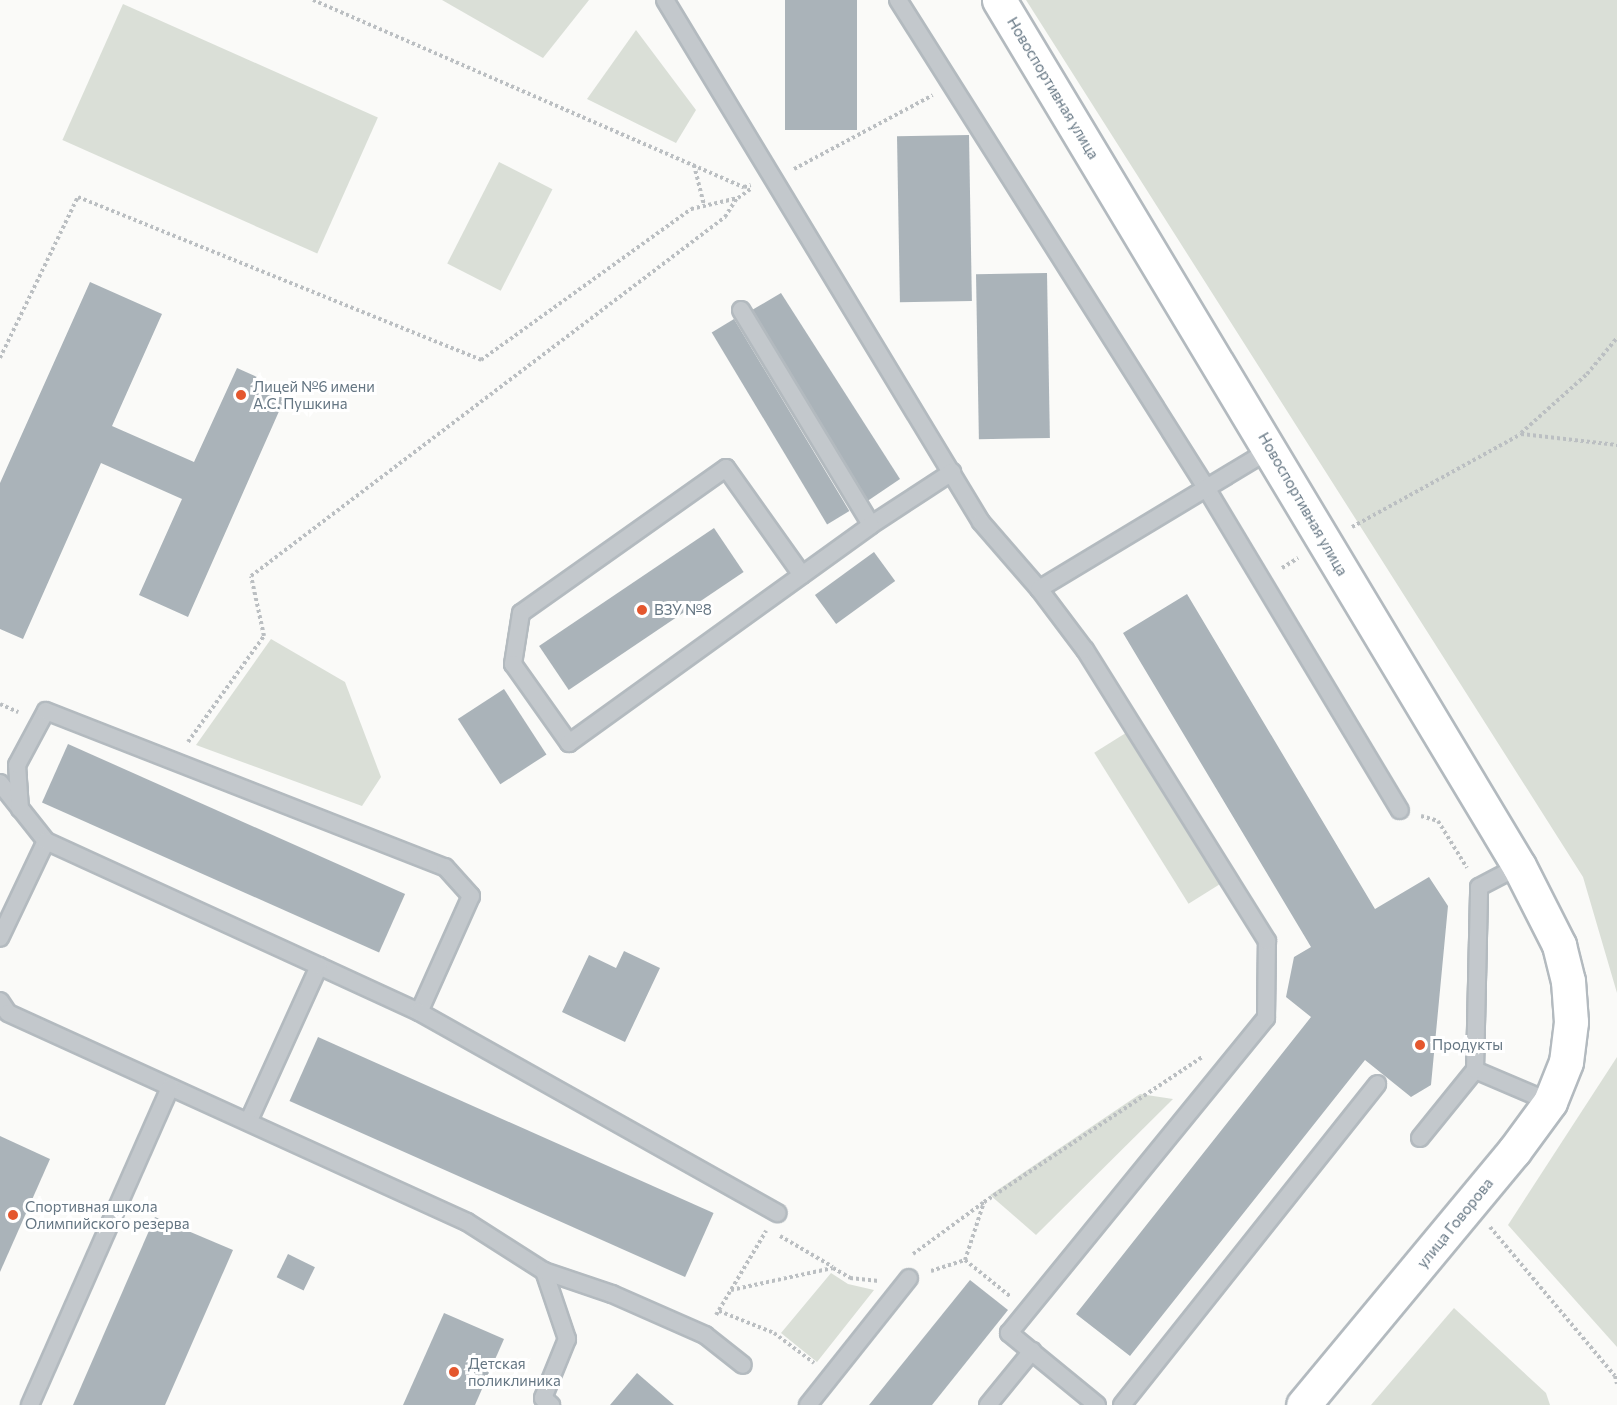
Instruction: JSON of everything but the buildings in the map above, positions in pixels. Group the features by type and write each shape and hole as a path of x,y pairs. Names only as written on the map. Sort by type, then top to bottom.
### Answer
{"main road":[{"name":"Новоспортивная улица","path":"999,0 1271,449 1519,866 1559,945 1568,981 1571,1022"},
{"name":"улица Говорова","path":"1303,1405 1471,1204 1550,1102 1566,1062 1571,1022"}],"lane":[{"path":"665,0 981,522 1039,589 1085,650 1267,941 1266,1018 1009,1333 1097,1405"},
{"path":"898,0 1205,486 1400,810"},
{"path":"741,310 872,525"},
{"path":"1039,589 1205,486 1271,449"},
{"path":"802,575 726,468 521,613 513,664 569,743 872,525 951,472"},
{"path":"20,809 17,765 46,711 445,867 471,896 419,1012"},
{"path":"0,783 46,841 419,1012 777,1213"},
{"path":"0,938 46,841"},
{"path":"1420,1138 1475,1070 1479,888 1519,866"},
{"path":"249,1120 319,966"},
{"path":"0,1001 8,1013 170,1088 249,1120 467,1222 544,1271 612,1294 705,1335 743,1365"},
{"path":"1475,1070 1550,1102"},
{"path":"1122,1405 1377,1084"},
{"path":"30,1405 170,1088"},
{"path":"808,1405 906,1270"},
{"path":"544,1271 567,1339 545,1403"},
{"path":"988,1405 1032,1351"}],"path":[{"path":"0,358 78,196 481,360 691,209 738,198 760,183 744,187 314,0"},
{"path":"773,180 952,84"},
{"path":"694,165 704,206"},
{"path":"175,761 264,636 251,576 689,245 725,217 738,198"},
{"path":"1261,580 1521,434 1587,374 1617,338"},
{"path":"1521,434 1617,445"},
{"path":"1400,810 1438,821 1479,888"},
{"path":"906,1270 984,1202 1211,1051"},
{"path":"965,1260 984,1202"},
{"path":"1471,1204 1615,1376 1617,1384"},
{"path":"705,1335 768,1228 850,1278 879,1281 887,1275"},
{"path":"906,1270 965,1260 1028,1310"},
{"path":"731,1290 833,1268"},
{"path":"719,1311 774,1333 831,1376"}],"shaded area":[{"path":"442,0 589,0 543,58"},
{"path":"1026,0 1617,0 1617,993 1583,877"},
{"path":"123,4 378,117 317,254 62,140"},
{"path":"636,30 696,110 676,143 587,99"},
{"path":"499,162 552,189 501,291 447,264"},
{"path":"271,639 345,682 381,777 362,806 196,745"},
{"path":"1129,731 1223,882 1189,904 1094,753"},
{"path":"1617,1057 1617,1347 1508,1225"},
{"path":"1140,1094 1173,1099 1036,1235 990,1195"},
{"path":"831,1273 848,1284 874,1290 817,1362 781,1333"},
{"path":"1454,1308 1546,1393 1550,1405 1371,1405"}],"place":[{"name":"Лицей №6 имени А.С. Пушкина","path":"241,395"},
{"name":"ВЗУ №8","path":"642,610"},
{"name":"Продукты","path":"1420,1045"},
{"name":"Спортивная школа Олимпийского резерва","path":"13,1215"},
{"name":"Детская поликлиника","path":"454,1372"}]}
